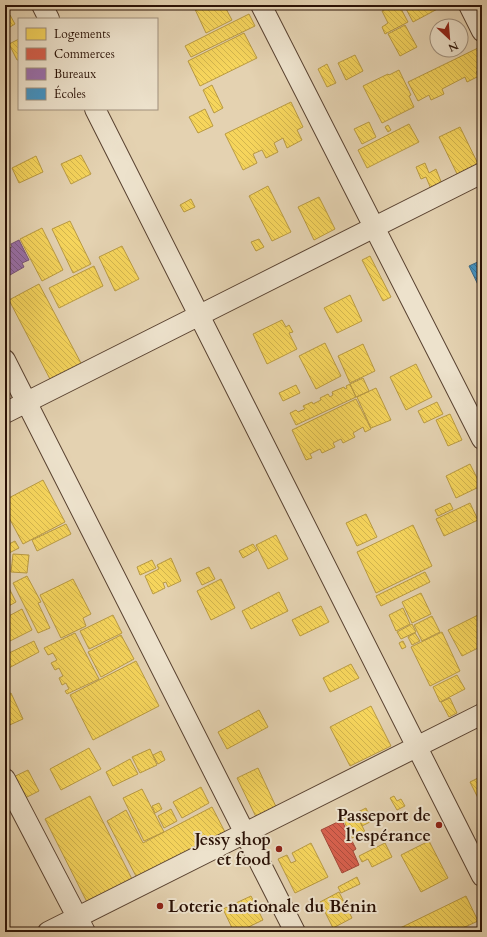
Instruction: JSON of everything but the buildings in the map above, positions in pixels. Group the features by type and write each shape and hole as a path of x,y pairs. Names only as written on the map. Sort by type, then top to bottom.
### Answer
{"street":[{"path":"42,5 48,18"},
{"path":"260,5 482,439"},
{"path":"469,5 482,31"},
{"path":"96,110 482,876"},
{"path":"5,413 482,173"},
{"path":"5,360 295,932"},
{"path":"48,932 81,925 245,833 482,714"},
{"path":"5,779 81,925"}],"place":[{"name":"Passeport de l'espérance","path":"439,825"},
{"name":"Jessy shop et food","path":"279,849"},
{"name":"Loterie nationale du Bénin","path":"160,906"}]}
